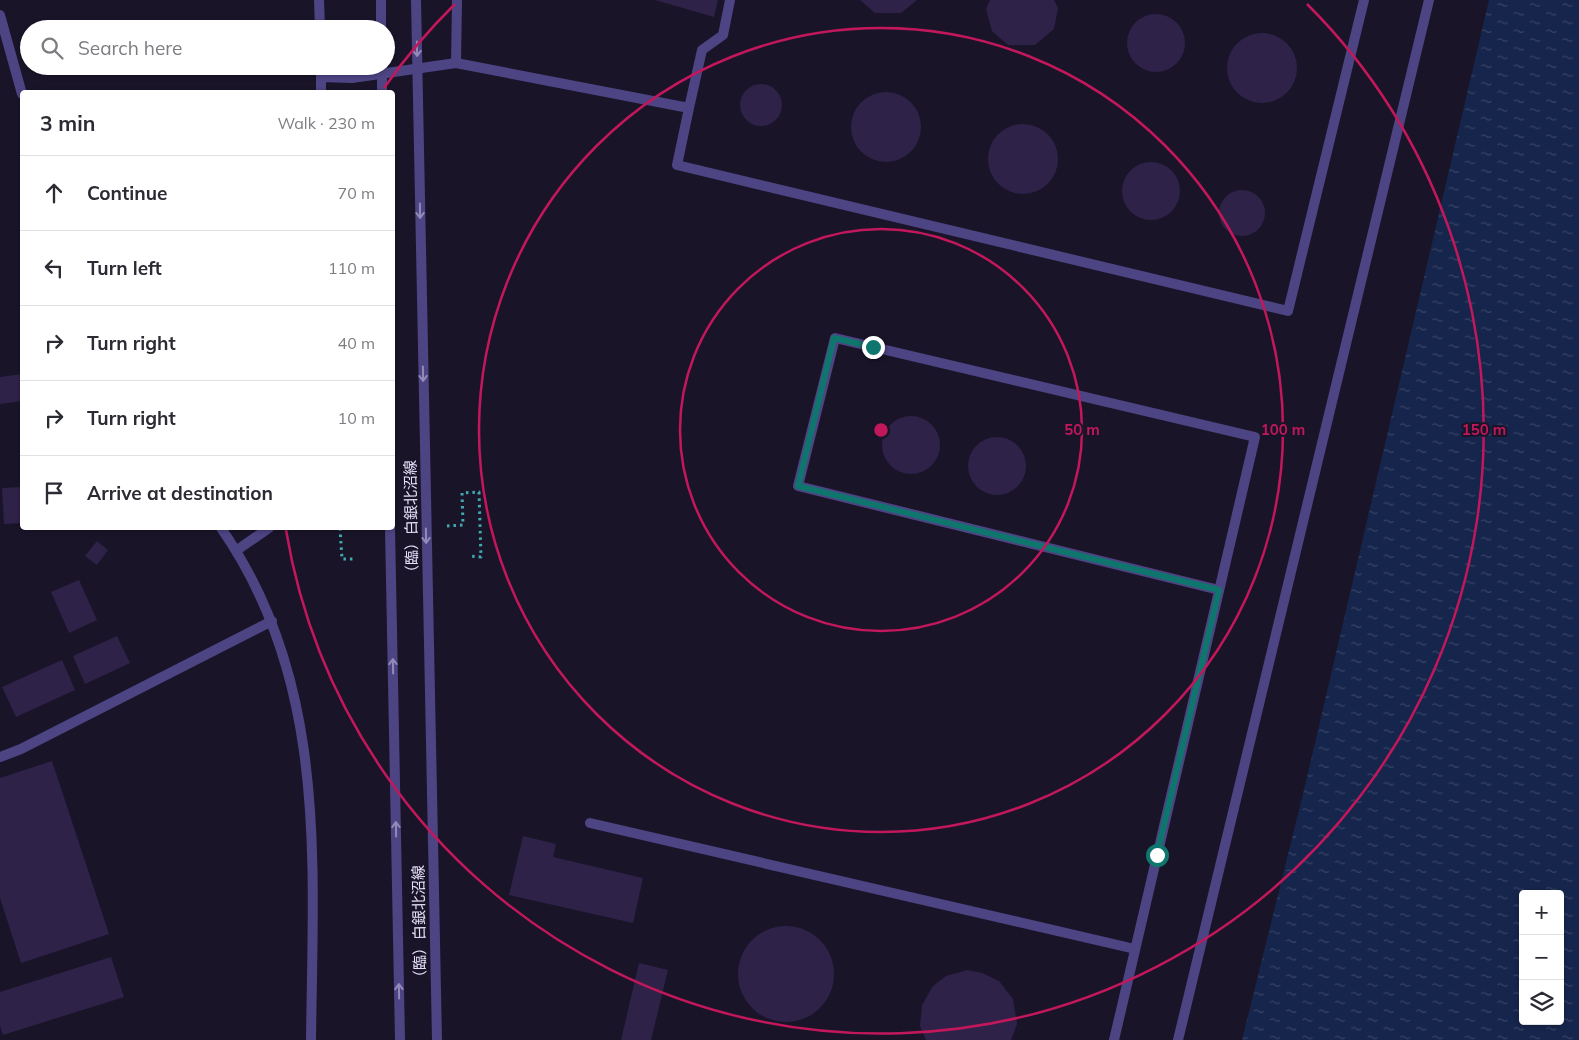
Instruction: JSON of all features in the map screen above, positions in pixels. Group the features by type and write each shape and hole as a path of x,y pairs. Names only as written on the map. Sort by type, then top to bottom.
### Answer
{"street":[{"path":"319,0 320,20"},
{"path":"381,0 381,20"},
{"name":"（臨）白銀北沼線","path":"416,0 437,1040"},
{"path":"456,63 457,0"},
{"path":"730,0 723,35 702,50 677,165 1288,311 1364,0"},
{"path":"1178,1040 1429,0"},
{"path":"0,15 21,90"},
{"path":"395,72 456,63 689,108"},
{"path":"321,75 321,90"},
{"path":"336,75 352,78 373,75"},
{"path":"382,75 382,90"},
{"path":"1114,1040 1255,437 834,338 798,486 1219,590"},
{"path":"222,530 237,550 272,621 293,682 308,767 313,873 311,1040"},
{"path":"237,550 266,530"},
{"name":"（臨）白銀北沼線","path":"390,530 400,1040"},
{"path":"0,757 21,749 272,621"},
{"path":"590,822 1135,949"}],"path":[{"path":"447,526 463,524 462,493 479,492 480,558 469,556"},
{"path":"340,530 342,559 355,559"}],"water":[{"path":"1489,0 1579,0 1579,1040 1242,1040 1303,794"}],"building":[{"path":"655,0 718,0 714,17"},
{"path":"860,0 917,0 901,13 875,13"},
{"path":"990,0 1054,0 1058,8 1054,29 1035,45 1008,45 992,31 986,9"},
{"path":"1156,14 1172,19 1180,27 1185,43 1180,59 1172,67 1156,72 1140,67 1132,59 1127,43 1132,27 1140,19"},
{"path":"1262,33 1275,36 1287,43 1294,55 1297,68 1294,81 1287,93 1275,100 1262,103 1249,100 1237,93 1230,81 1227,68 1230,55 1237,43 1249,36"},
{"path":"761,84 776,90 782,105 776,120 761,126 746,120 740,105 746,90"},
{"path":"886,92 899,95 911,102 918,114 921,127 918,140 911,152 899,159 886,162 873,159 861,152 854,140 851,127 854,114 861,102 873,95"},
{"path":"1023,124 1036,127 1048,134 1055,146 1058,159 1055,172 1048,184 1036,191 1023,194 1010,191 998,184 991,172 988,159 991,146 998,134 1010,127"},
{"path":"1151,162 1162,164 1175,175 1180,191 1178,202 1167,215 1151,220 1140,218 1127,207 1122,191 1124,180 1135,167"},
{"path":"1247,190 1251,191 1261,200 1264,204 1264,222 1255,232 1247,236 1237,236 1229,232 1220,222 1219,208 1223,200 1233,191"},
{"path":"20,374 20,401 0,404 0,377"},
{"path":"911,416 927,421 935,429 940,445 935,461 927,469 911,474 895,469 887,461 882,445 887,429 895,421"},
{"path":"997,437 1013,442 1021,450 1026,466 1021,482 1013,490 997,495 981,490 973,482 968,466 973,450 981,442"},
{"path":"20,487 20,523 4,524 2,488"},
{"path":"97,541 108,550 97,565 85,556"},
{"path":"79,580 97,620 69,633 51,592"},
{"path":"117,636 130,663 85,684 73,656"},
{"path":"62,660 75,690 16,717 2,687"},
{"path":"52,761 109,934 21,963 0,898 0,778"},
{"path":"523,836 556,844 553,857 643,878 633,923 509,895"},
{"path":"786,926 804,930 820,940 830,956 834,974 830,992 820,1008 804,1018 786,1022 768,1018 752,1008 742,992 738,974 742,956 752,940 768,930"},
{"path":"111,957 124,997 3,1035 0,1026 0,992"},
{"path":"639,963 668,970 651,1040 621,1040"},
{"path":"967,970 982,973 999,981 1013,999 1017,1024 1011,1040 926,1040 920,1026 922,1005 933,986 946,976"}],"route":[{"path":"873,347 834,338 798,486 1219,590 1157,855"}]}
